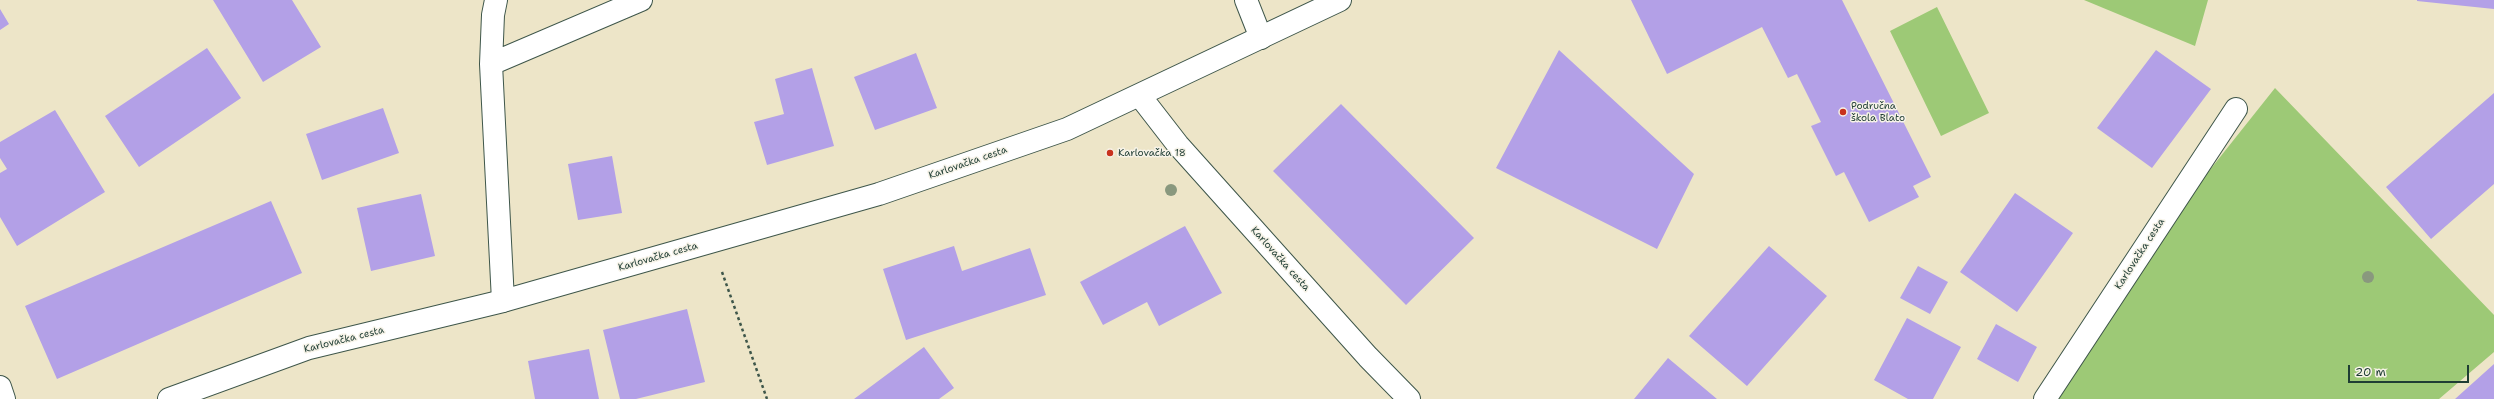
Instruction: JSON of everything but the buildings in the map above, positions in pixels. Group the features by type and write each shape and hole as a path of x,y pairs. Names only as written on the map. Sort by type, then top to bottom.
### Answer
{"street":[{"path":"496,0 493,15 491,64 504,301"},
{"path":"1246,0 1261,38"},
{"name":"Karlovačka cesta","path":"169,399 309,348 504,301 879,194 1067,129 1140,96 1340,0"},
{"path":"491,64 630,2"},
{"name":"Karlovačka cesta","path":"1140,96 1178,145 1368,357 1409,399"},
{"name":"Karlovačka cesta","path":"2045,399 2236,109"},
{"path":"0,387 4,399"}],"path":[{"path":"721,270 767,399"}],"green space":[{"path":"2084,0 2208,0 2195,46"},
{"path":"1937,7 1989,113 1941,136 1890,31"},
{"path":"2275,88 2494,315 2494,352 2439,399 2056,399 2205,176"}],"place":[{"name":"Područna škola Blato","path":"1843,112"},
{"name":"Karlovačka 18","path":"1110,153"}]}
